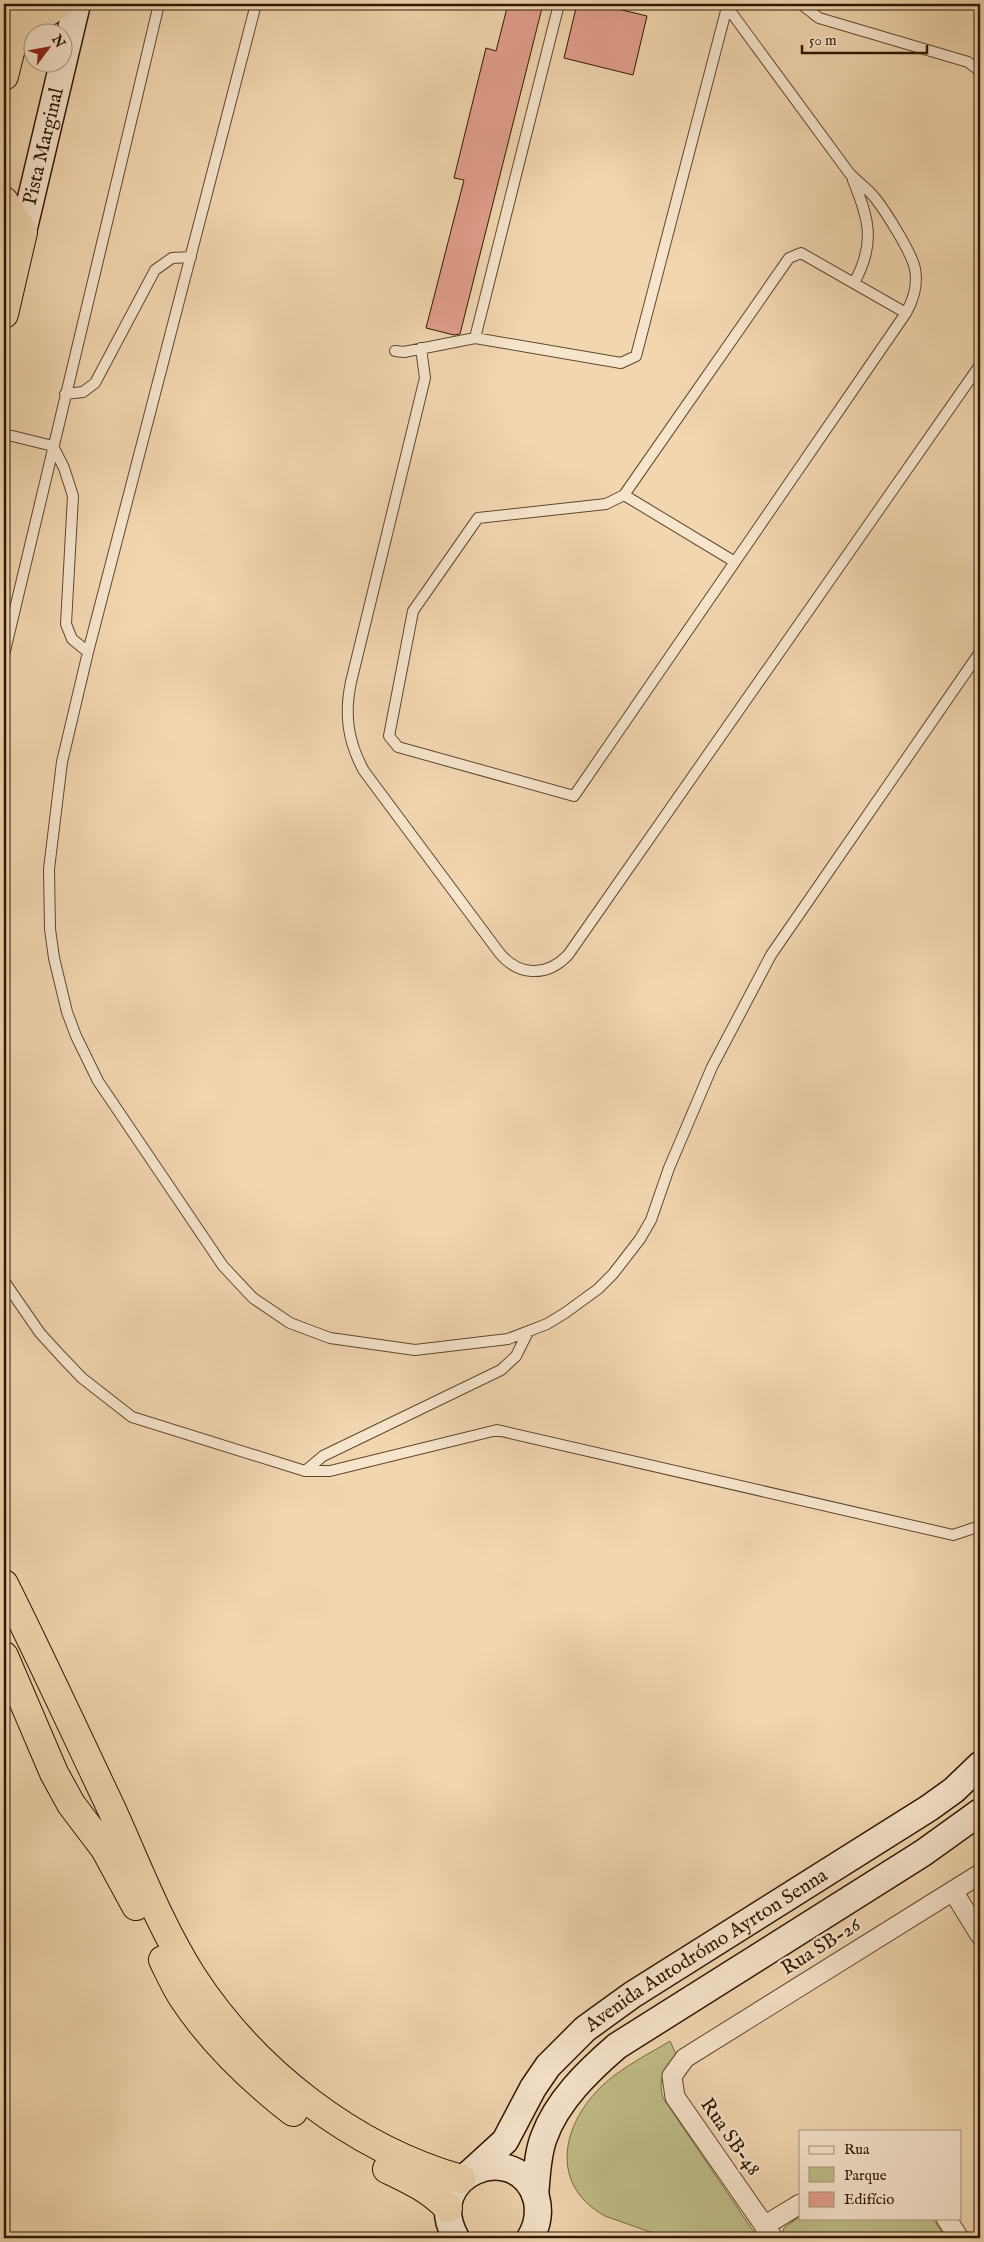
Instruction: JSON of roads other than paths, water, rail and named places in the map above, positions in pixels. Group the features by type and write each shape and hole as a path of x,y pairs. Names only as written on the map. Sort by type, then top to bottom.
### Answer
{"highway":[{"path":"4,76 22,4"},
{"path":"16,32 60,4"},
{"path":"4,201 22,232 4,314"},
{"path":"4,1584 46,1669 156,1909 191,1975 220,2015 252,2052 330,2117 364,2137 419,2164 466,2176"},
{"path":"4,1656 54,1773 71,1804 105,1849 126,1885 155,1946 183,1998 217,2041 263,2088 314,2128 358,2155 415,2182 435,2195 448,2208"}],"street":[{"name":"Pista Marginal","path":"22,232 77,4"},
{"name":"Avenida Autodrómo Ayrton Senna","path":"466,2176 505,2141 533,2088 548,2066 585,2029 632,1995 929,1808 954,1790 980,1766"},
{"name":"Avenida Autodrómo Ayrton Senna","path":"530,2238 538,2216 535,2195 542,2146 553,2119 579,2083 617,2046 923,1853 980,1812"},
{"name":"Rua SB-26","path":"685,2058 980,1874"},
{"path":"953,1891 980,1934"},
{"name":"Rua SB-48","path":"685,2058 672,2076 675,2097 769,2232"},
{"path":"456,2238 448,2219 448,2208 452,2193 466,2176 491,2167 513,2171 522,2177 535,2195"},
{"path":"769,2232 799,2205"},
{"path":"947,2220 959,2238"}],"lane":[{"path":"4,655 159,4"},
{"path":"256,4 88,652 62,762 49,869 48,899 50,929 60,988 76,1036 98,1081 228,1272 253,1298 290,1323 330,1338 415,1350 508,1339 528,1332 565,1314 598,1289 613,1274 640,1239 651,1220 676,1151 712,1067 771,955 980,652"},
{"path":"475,338 559,4"},
{"path":"801,4 819,18 968,62 980,71"},
{"path":"395,351 404,352 475,338 622,363 636,356 726,5"},
{"path":"726,5 850,174 875,198 912,258 916,287 906,313 574,796 398,747 389,736 413,611 478,518 606,504 624,494 789,258 801,253 906,313"},
{"path":"850,174 864,207 869,230 863,267 854,283"},
{"path":"65,394 83,392 94,383 155,270 172,258 191,257"},
{"path":"420,348 426,378 351,682 348,698 348,729 351,743 364,771 480,928 504,959 519,969 529,972 547,970 568,955 980,365"},
{"path":"4,434 53,446 64,468 72,496 66,624 72,639 88,652"},
{"path":"624,494 735,562"},
{"path":"4,1281 35,1326 61,1356 82,1378 132,1417 305,1471 330,1470 497,1430 953,1535 980,1526"},
{"path":"305,1471 323,1456 501,1370 516,1356 528,1332"}]}
